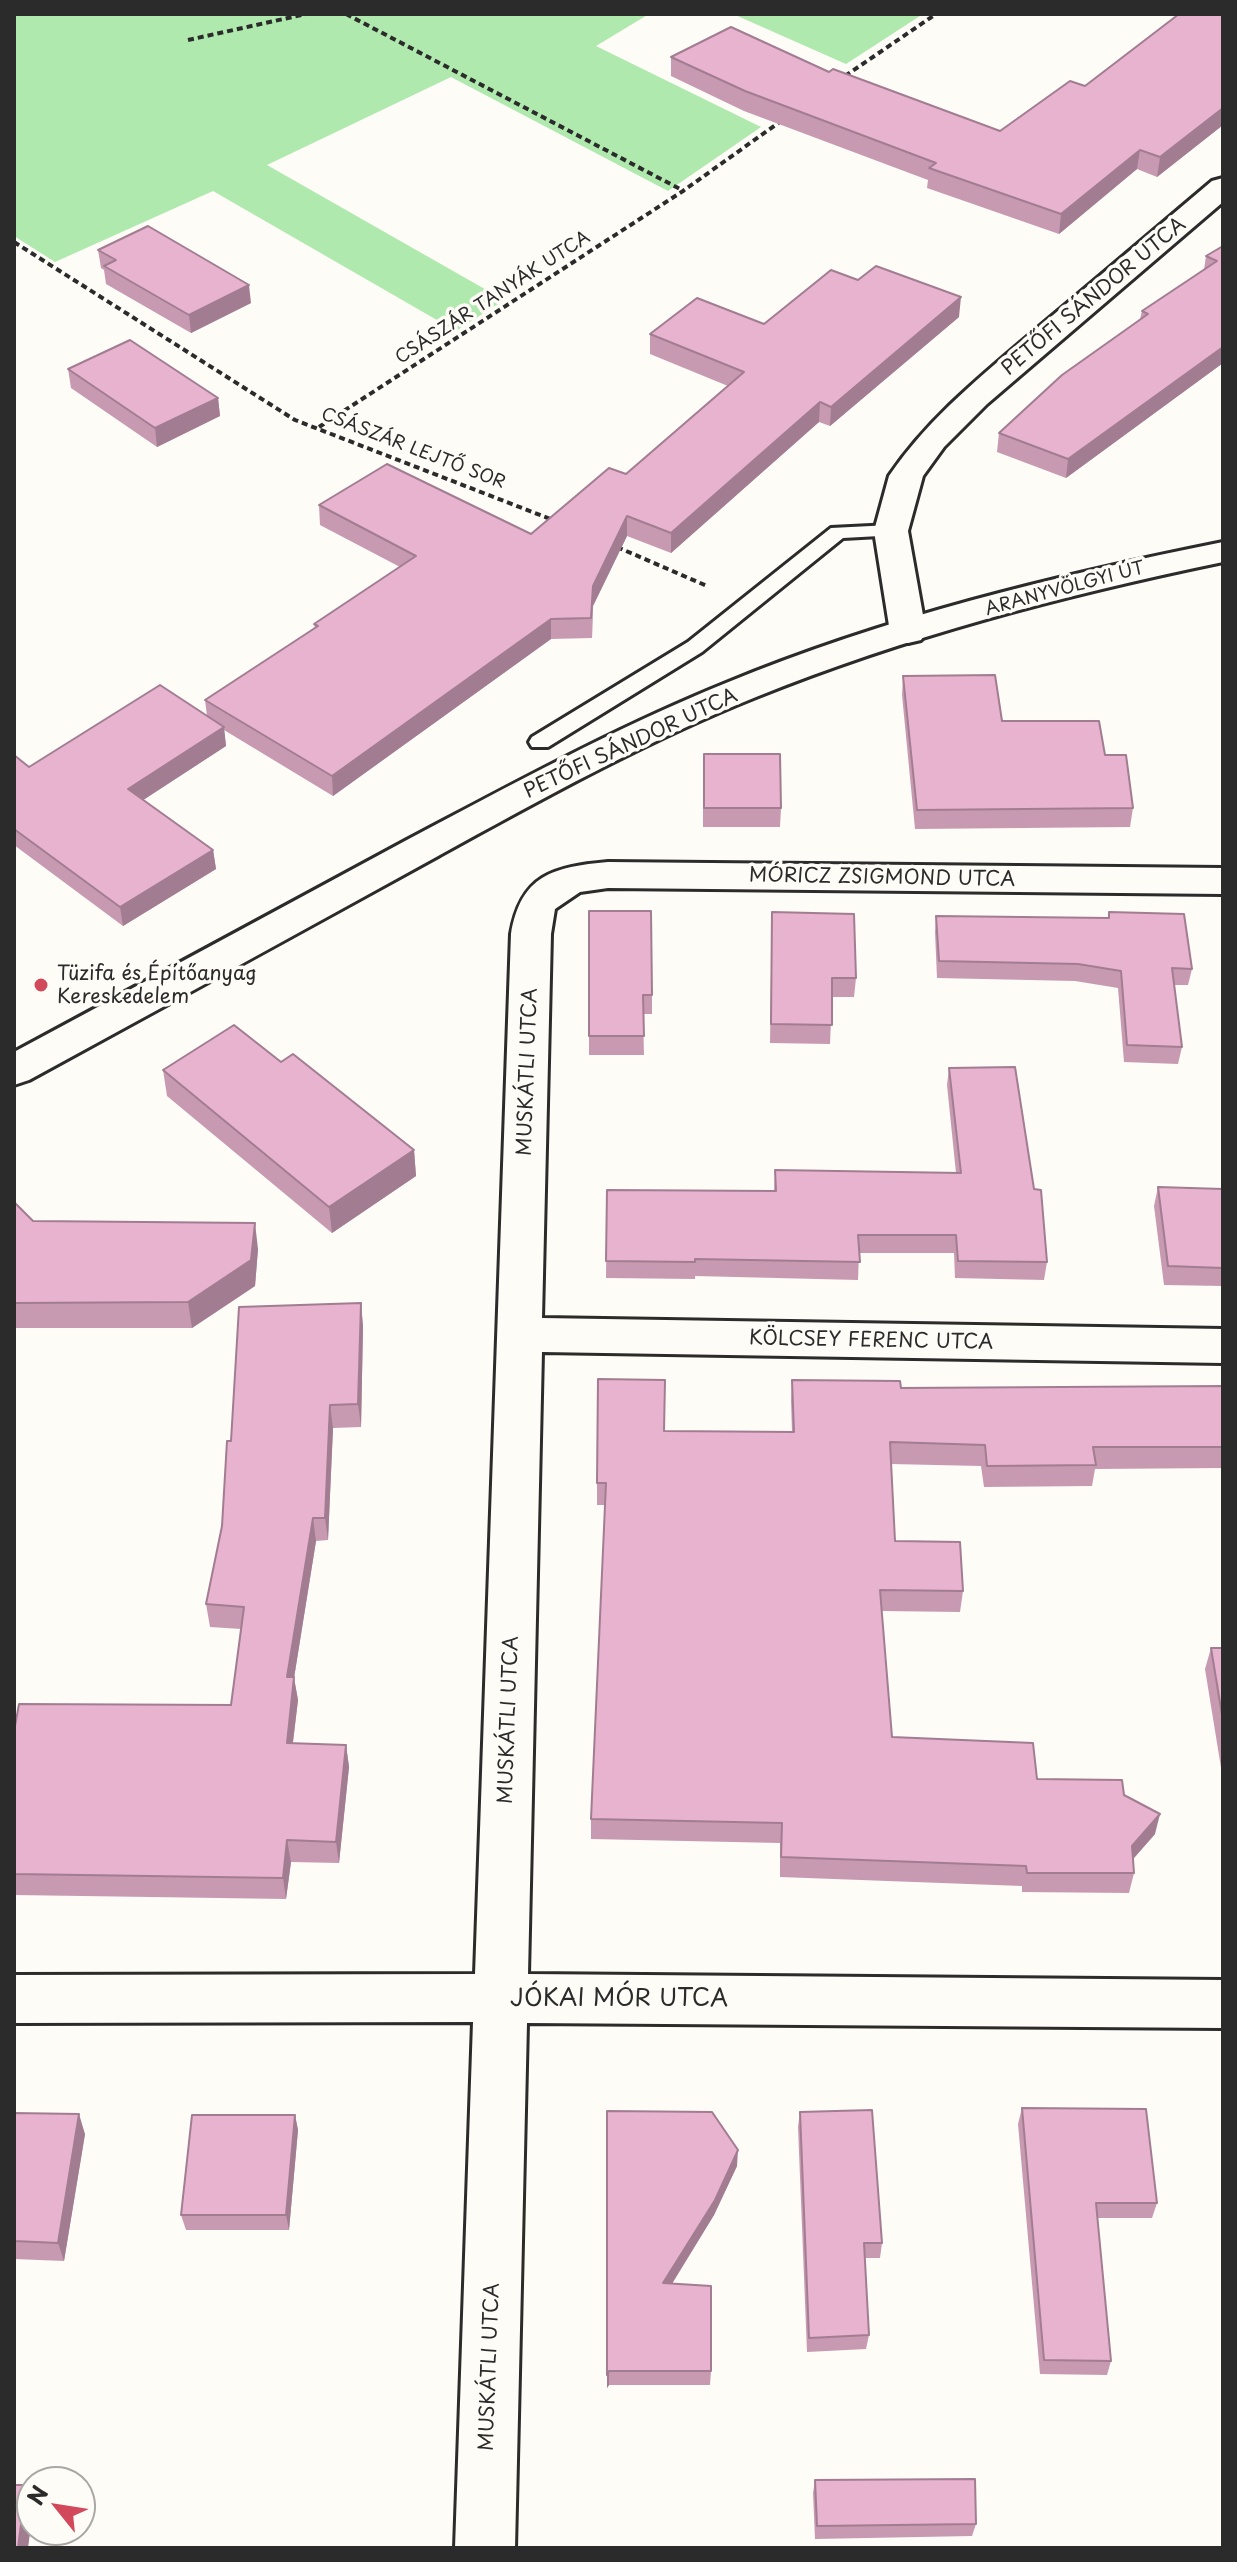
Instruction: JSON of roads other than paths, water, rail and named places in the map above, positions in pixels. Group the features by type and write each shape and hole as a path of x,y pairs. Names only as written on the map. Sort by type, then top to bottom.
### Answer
{"street":[{"name":"PETŐFI SÁNDOR UTCA","path":"14,1070 493,811 677,717 806,665 908,632 891,531 906,476 932,440 976,397 1223,187"},
{"name":"ARANYVÖLGYI ÚT","path":"908,632 1043,593 1223,552"},
{"name":"MÓRICZ ZSIGMOND UTCA","path":"546,895 578,877 608,875 1223,881"},
{"name":"MUSKÁTLI UTCA","path":"485,2548 531,934 535,909 546,895"},
{"name":"KÖLCSEY FERENC UTCA","path":"520,1335 1223,1346"},
{"name":"JÓKAI MÓR UTCA","path":"14,1999 501,1998 1223,2004"}],"lane":[{"path":"540,742 695,647 838,532 891,531"}],"place":[{"name":"Tüzifa és Építőanyag Kereskedelem","path":"41,985"}]}
